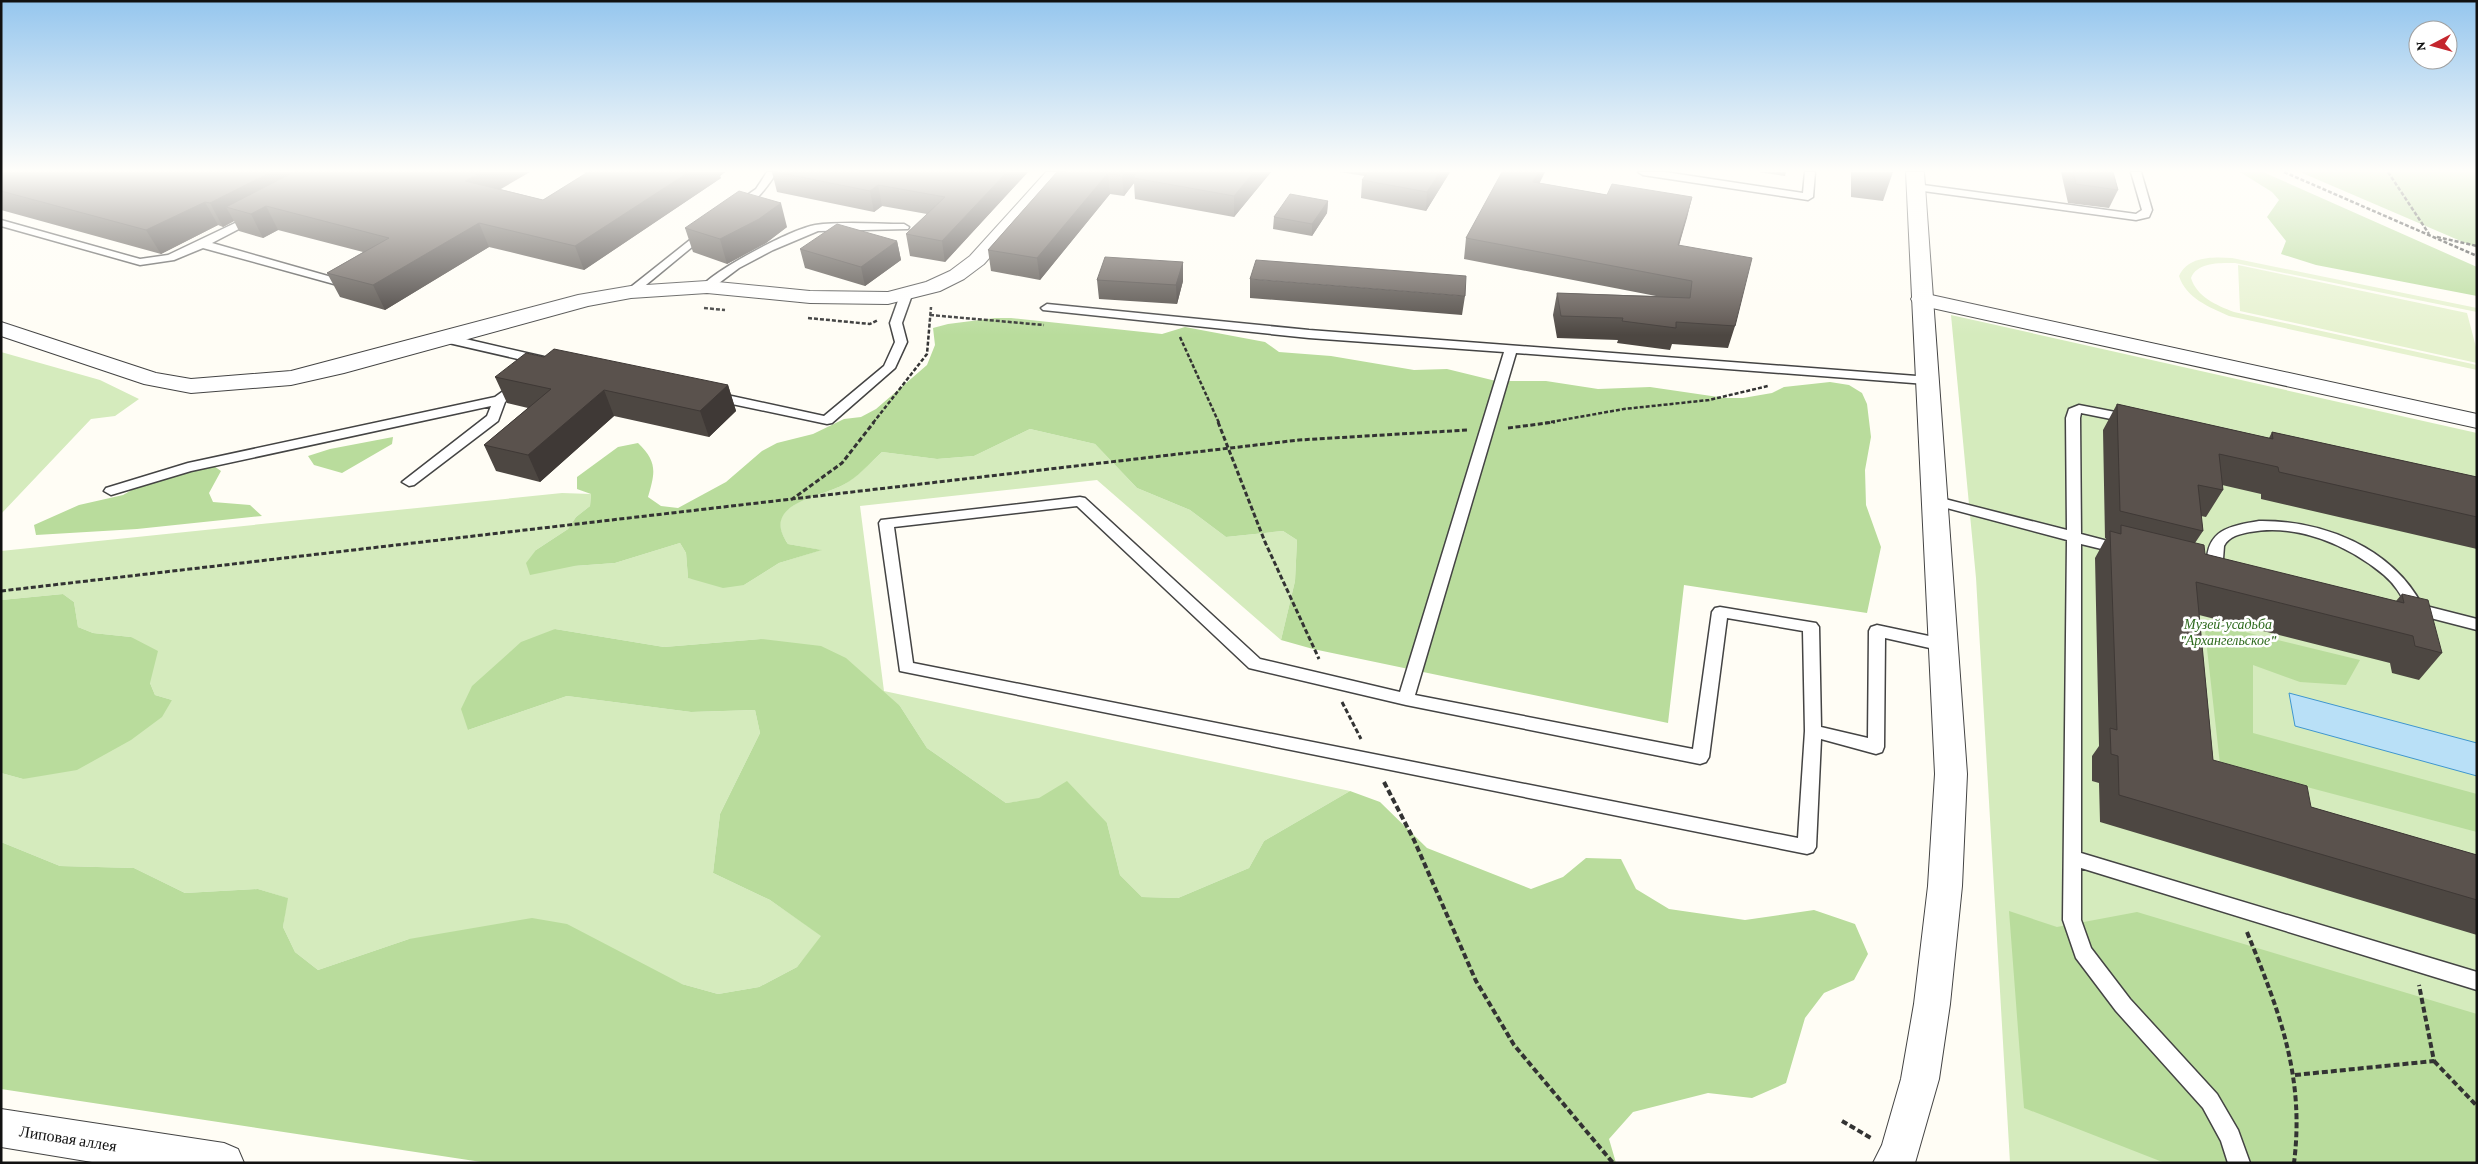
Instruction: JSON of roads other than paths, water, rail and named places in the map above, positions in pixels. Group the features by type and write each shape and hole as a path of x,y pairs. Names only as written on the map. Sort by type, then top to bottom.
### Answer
{"street":[{"path":"1,329 152,378 191,386 291,378 336,368 586,300 631,292 707,286 819,298 872,300 906,295 933,287 957,275 978,260 1008,226"},
{"path":"1893,1163 1899,1154 1920,1079 1932,1004 1945,886 1952,774 1933,500 1918,226"},
{"path":"1922,298 2477,421"},
{"name":"Липовая аллея","path":"1,1128 224,1163"}],"lane":[{"path":"13,226 140,262 170,258 235,226"},
{"path":"631,292 680,248 710,226"},
{"path":"707,286 734,266 769,248 816,228 904,227"},
{"path":"202,244 338,282"},
{"path":"703,394 827,420 889,368 901,342 896,323 906,295"},
{"path":"1047,308 1309,334 1926,380"},
{"path":"111,491 188,467 499,400 551,363 444,338"},
{"path":"1406,699 1512,350"},
{"path":"409,482 493,418 499,400"},
{"path":"2144,422 2086,409 2074,412 2072,920 2083,952 2123,1006 2210,1101 2230,1137 2239,1163"},
{"path":"1933,500 2140,554"},
{"path":"1080,501 1255,664 1406,699 1700,757 1720,612 1811,627 1813,731 1807,847 906,667 886,523 1080,501"},
{"path":"2196,568 2215,572 2214,555 2219,541 2232,531 2252,526 2278,526 2307,531 2345,544 2366,555 2390,572 2407,591 2416,609 2477,625"},
{"path":"1813,731 1876,747 1876,631 1943,644"},
{"path":"2071,857 2477,981"}],"water":[{"path":"2289,693 2477,743 2477,776 2295,726"}],"park label":[{"name":"Музей-усадьба \"Архангельское\"","path":"2228,632"}]}
